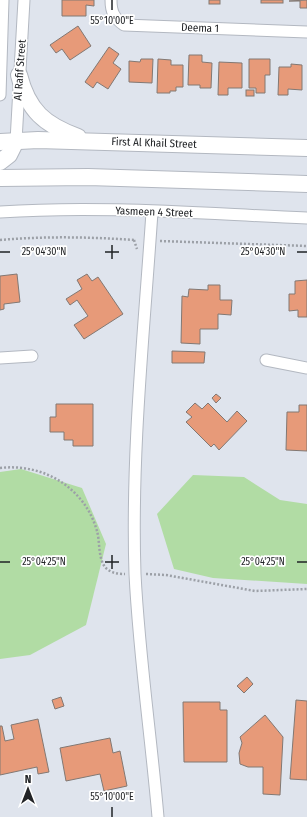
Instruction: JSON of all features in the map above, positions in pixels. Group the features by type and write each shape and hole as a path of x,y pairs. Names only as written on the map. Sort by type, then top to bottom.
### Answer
{"main road":[{"path":"19,75 28,100 44,120 64,133 89,141"},
{"path":"0,162 10,155 16,141"},
{"name":"First Al Khail Street","path":"0,142 89,141 307,148"},
{"path":"0,178 88,177 307,184"}],"street":[{"name":"Al Rafif Street","path":"0,95 3,0"},
{"name":"Al Rafif Street","path":"16,141 24,0"},
{"name":"Deema 1","path":"111,0 111,10 116,19 124,25 307,32"},
{"name":"Yasmeen 4 Street","path":"0,212 33,210 152,212 307,218"},
{"path":"152,212 135,468 136,574 141,658 158,817"},
{"path":"0,358 32,356"},
{"path":"266,360 307,368"}],"path":[{"path":"0,240 79,237 307,246"}],"green space":[{"path":"21,469 82,488 106,544 86,625 30,655 0,659 0,472"},
{"path":"193,475 244,477 280,500 307,504 307,584 213,578 174,569 157,514"}],"building":[{"path":"62,0 94,0 94,6 86,5 86,16 62,16"},
{"path":"209,0 220,0 220,4 209,4"},
{"path":"261,0 283,0 283,3 261,3"},
{"path":"307,0 307,8 300,8 300,1 289,1"},
{"path":"78,26 91,46 70,60 62,49 56,53 50,45"},
{"path":"109,47 119,54 113,63 121,69 108,89 97,82 93,88 85,82"},
{"path":"189,55 202,55 202,62 212,63 211,88 200,88 200,85 188,85"},
{"path":"141,59 153,59 152,83 129,82 129,61 140,62"},
{"path":"158,59 171,60 171,65 183,65 183,87 176,87 176,91 170,91 170,93 157,93"},
{"path":"249,59 270,59 270,75 265,75 265,93 256,93 256,88 249,88"},
{"path":"219,62 242,63 242,88 228,88 228,95 218,95"},
{"path":"291,64 302,65 302,90 288,89 288,95 278,95 279,67 291,67"},
{"path":"246,90 254,90 254,96 246,96"},
{"path":"17,274 20,302 4,304 4,309 0,310 0,276"},
{"path":"87,274 92,281 98,277 123,314 84,339 74,325 88,316 77,300 70,305 66,299 82,289 77,280"},
{"path":"307,280 307,317 298,317 298,310 289,311 289,294 295,294 295,281"},
{"path":"208,285 220,285 220,300 232,300 231,315 218,314 218,329 200,329 200,344 181,343 182,296 188,297 189,289 208,290"},
{"path":"172,351 205,352 204,363 172,363"},
{"path":"216,394 221,398 216,403 212,398"},
{"path":"195,403 202,409 208,403 227,422 237,411 247,421 219,450 214,444 211,447 186,422 192,417 186,412"},
{"path":"56,404 93,404 93,446 73,446 73,440 64,440 64,432 50,432 50,417 56,417"},
{"path":"299,405 307,405 307,451 286,450 287,412 299,412"},
{"path":"247,677 253,684 244,693 237,686"},
{"path":"61,697 64,706 55,709 52,700"},
{"path":"296,700 307,701 307,780 290,779"},
{"path":"183,702 220,702 220,710 227,710 227,762 184,762"},
{"path":"265,715 283,737 280,795 263,794 263,767 248,767 240,764 239,753 242,743 240,737"},
{"path":"38,719 49,772 38,774 37,767 0,775 0,726 2,726 5,741 14,739 11,725"},
{"path":"110,738 113,753 120,751 127,786 104,791 100,774 66,781 60,748"}]}
